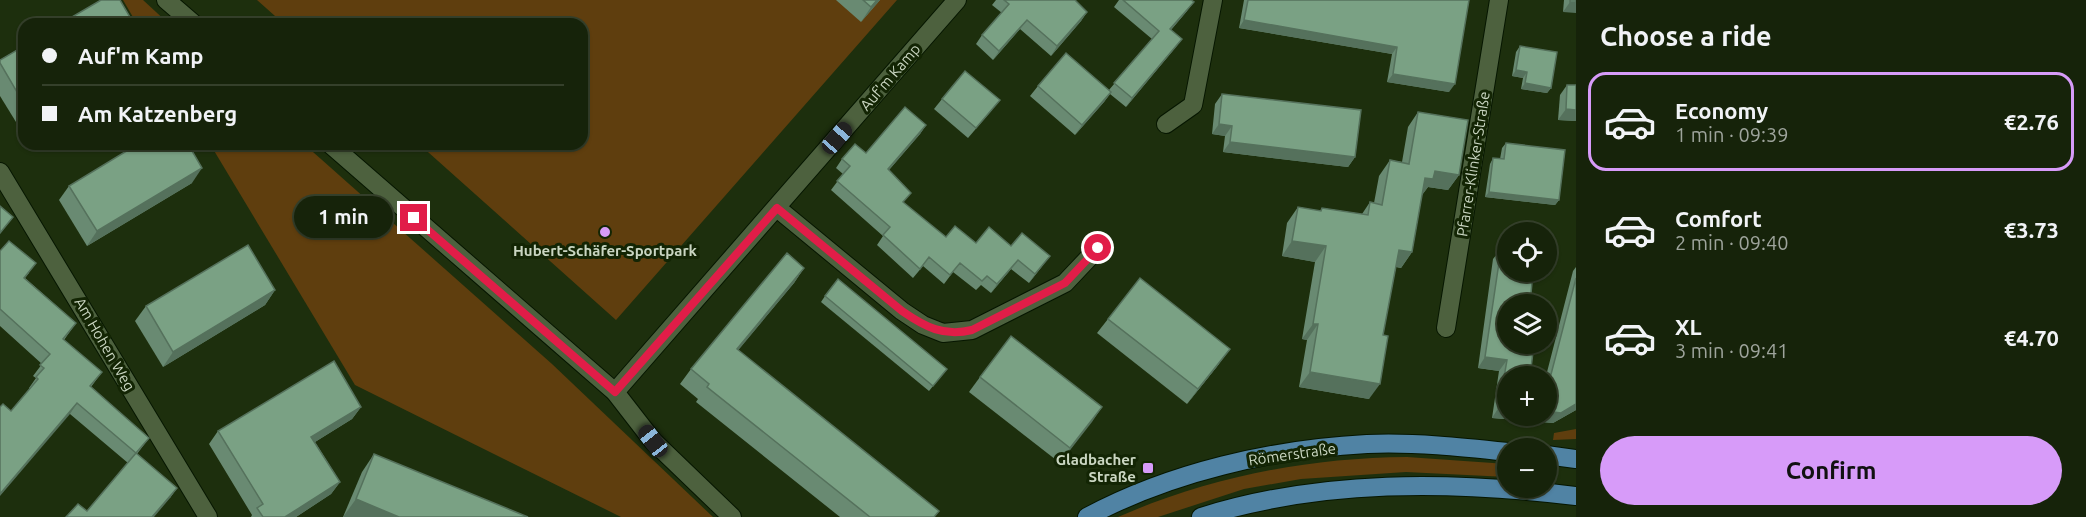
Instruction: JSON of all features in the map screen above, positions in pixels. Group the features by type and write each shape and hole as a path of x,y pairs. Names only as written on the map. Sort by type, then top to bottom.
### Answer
{"main road":[{"name":"Römerstraße","path":"1087,517 1154,488 1196,473 1302,451 1366,444 1426,444 1497,451"},
{"path":"1557,456 1576,459"},
{"path":"1201,517 1248,502 1312,491 1370,487 1531,490 1576,496"}],"street":[{"path":"166,0 187,18"},
{"name":"Auf'm Kamp","path":"615,392 957,0"},
{"path":"1166,124 1193,105 1213,0"},
{"name":"Pfarrer-Klinker-Straße","path":"1446,328 1499,0"},
{"path":"337,150 615,392 653,441 732,517"},
{"name":"Am Hohen Weg","path":"0,172 208,517"},
{"path":"777,208 902,311 923,325 943,333 958,334 972,330 1065,283 1098,248"}],"shaded area":[{"path":"123,0 143,0 162,18 134,18"},
{"name":"Hubert-Schäfer-Sportpark","path":"257,0 897,0 616,320 426,150 588,150 588,18 277,18"},
{"path":"214,150 311,150 552,364 713,517 621,517 355,385"},
{"path":"1576,429 1576,439 1557,440 1553,438 1554,433"},
{"path":"1407,457 1497,463 1497,477 1406,472 1301,479 1244,489 1158,517 1118,517 1188,491 1259,472 1369,458"}],"building":[{"path":"101,0 120,0 130,18 70,18"},
{"path":"863,0 877,0 871,7"},
{"path":"1004,0 1075,0 1087,12 1057,46 1027,20 999,51 982,35 1009,4"},
{"path":"1123,0 1191,0 1194,2 1170,29 1182,39 1132,98 1114,83 1159,31"},
{"path":"1248,0 1469,0 1455,84 1393,74 1397,47 1244,20"},
{"path":"1520,46 1557,52 1551,88 1525,83 1527,72 1516,70"},
{"path":"18,50 18,94 0,63 0,60"},
{"path":"1066,53 1111,92 1082,125 1038,86"},
{"path":"965,71 1000,100 976,128 942,99"},
{"path":"1567,85 1576,85 1576,110 1566,109"},
{"path":"1222,94 1361,110 1355,157 1230,142 1232,126 1219,124"},
{"path":"905,107 926,125 888,169 911,193 903,202 946,237 955,226 976,243 989,227 1011,246 1022,233 1050,256 1035,274 1018,260 997,284 987,276 982,281 960,263 950,275 929,257 920,269 883,235 890,227 837,181 850,166 842,159 855,144 866,153"},
{"path":"1418,112 1468,120 1459,175 1435,171 1433,179 1425,178 1412,252 1399,250 1383,335 1388,336 1380,384 1310,372 1318,324 1313,324 1326,246 1292,241 1298,207 1368,215 1370,202 1382,205 1390,160 1409,164"},
{"path":"1506,143 1565,150 1559,200 1489,192 1493,158 1504,159"},
{"path":"128,150 192,150 202,168 97,231 69,186"},
{"path":"0,206 13,217 0,233"},
{"path":"9,241 36,263 24,278 76,323 63,339 102,372 90,386 149,438 136,453 77,403 0,494 0,407 3,404 11,411 38,379 36,377 44,368 40,365 50,354 0,309 0,251"},
{"path":"248,245 275,290 173,352 146,306"},
{"path":"787,253 804,268 737,349 939,511 934,517 870,517 707,387 709,384 691,369"},
{"path":"1497,276 1497,282 1532,282 1531,294 1497,294 1497,354 1533,354 1531,366 1506,366 1507,360 1485,357"},
{"path":"1140,278 1230,349 1198,389 1108,319"},
{"path":"1576,278 1576,404 1561,413 1557,412 1557,366 1553,366"},
{"path":"838,279 947,369 933,386 825,296"},
{"path":"1011,336 1102,407 1070,448 980,377"},
{"path":"334,361 361,407 311,437 340,482 285,517 263,517 257,508 263,504 218,431"},
{"path":"136,453 177,488 152,517 66,517 78,504 87,511"},
{"path":"374,454 528,517 399,517 356,499"}],"place":[{"name":"Hubert-Schäfer-Sportpark","path":"605,232"},
{"name":"Gladbacher Straße","path":"1148,468"}],"route":[{"path":"414,218 615,392 777,208 902,311 923,325 943,333 958,334 972,330 1065,283 1098,248"}]}
